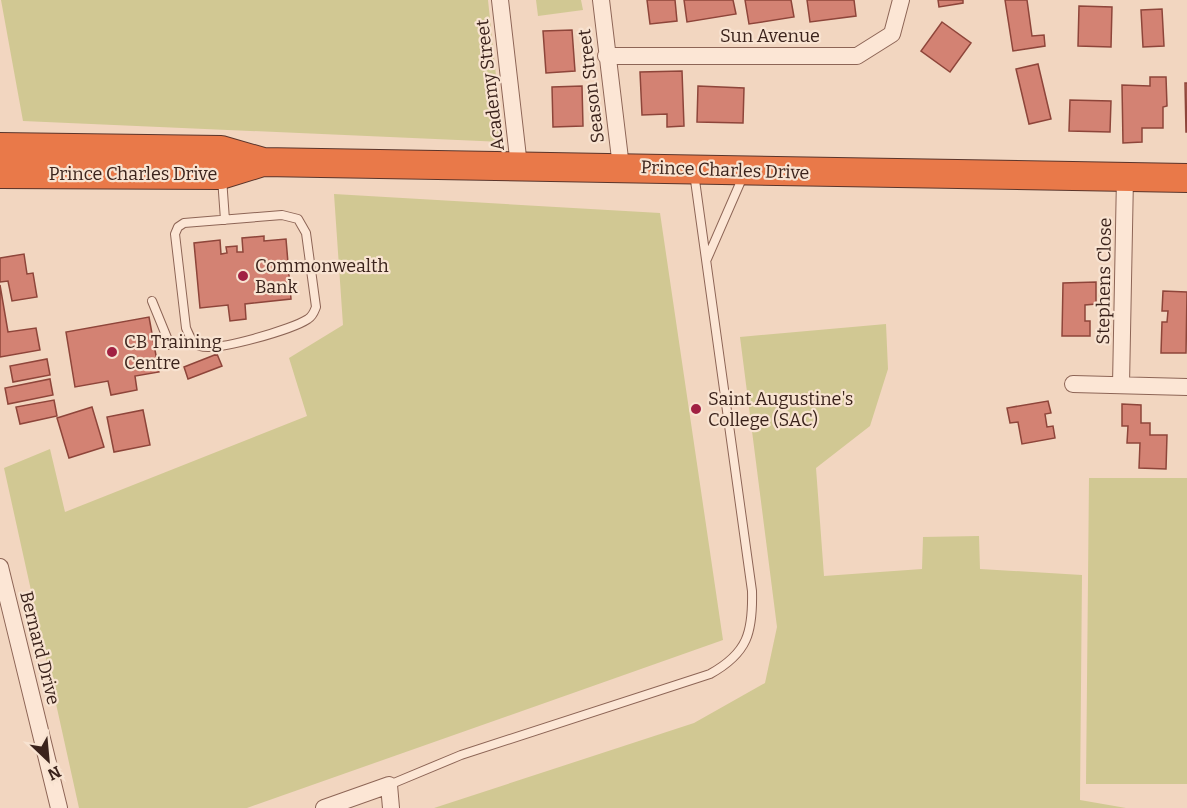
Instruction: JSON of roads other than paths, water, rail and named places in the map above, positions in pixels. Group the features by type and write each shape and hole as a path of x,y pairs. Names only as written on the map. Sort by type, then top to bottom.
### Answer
{"highway":[{"name":"Prince Charles Drive","path":"0,147 221,162"},
{"name":"Prince Charles Drive","path":"0,174 221,162 263,162 1187,178"}],"street":[{"name":"Academy Street","path":"500,0 519,166"},
{"name":"Season Street","path":"601,0 621,167"},
{"name":"Sun Avenue","path":"606,56 857,56 892,34 901,0"},
{"name":"Stephens Close","path":"1121,385 1125,177"},
{"path":"1073,384 1187,387"},
{"name":"Bernard Drive","path":"0,567 59,808"},
{"path":"324,808 388,785 392,808"}],"lane":[{"path":"221,162 225,220"},
{"path":"388,785 461,755 703,677 728,664 742,650 750,632 752,591 694,170"},
{"path":"707,259 746,171"},
{"path":"282,215 298,219 306,233 316,307 312,315 296,325 215,348 200,346 192,341 186,328 176,230 184,223 225,220 282,215"},
{"path":"152,301 170,345 192,341"}],"place":[{"name":"Commonwealth Bank","path":"243,276"},
{"name":"CB Training Centre","path":"112,352"},
{"name":"Saint Augustine's College (SAC)","path":"696,409"}]}
